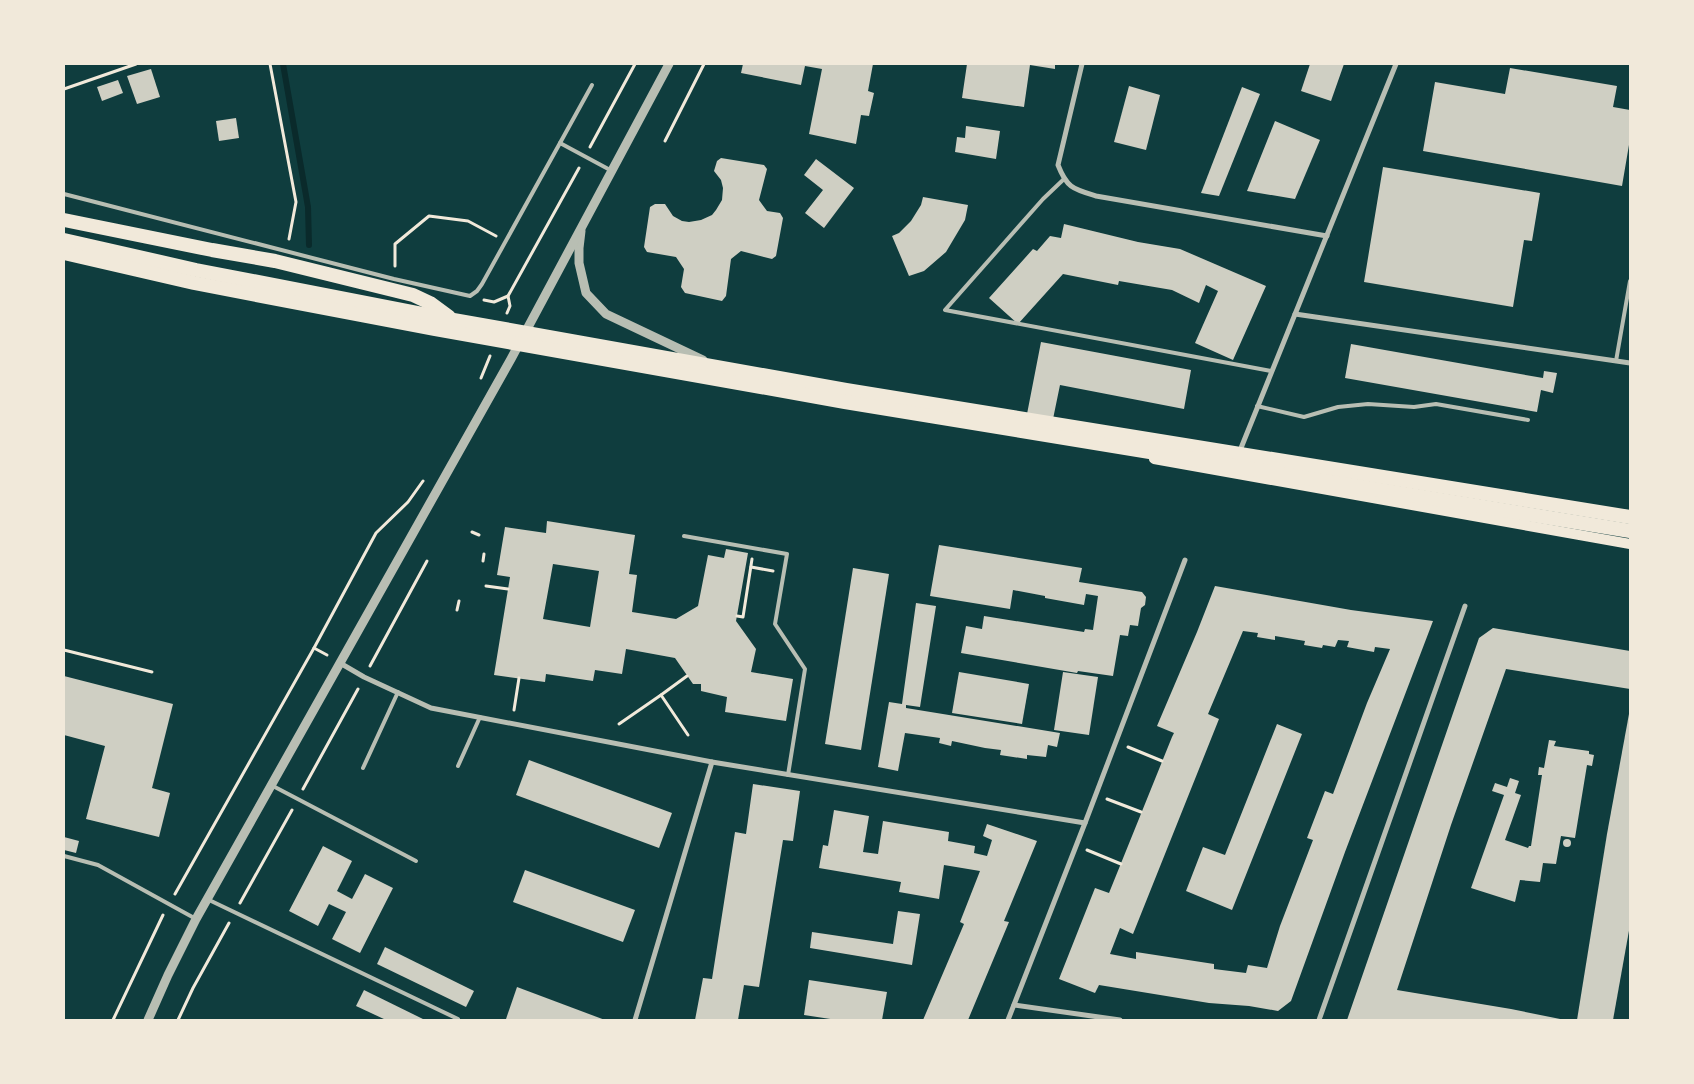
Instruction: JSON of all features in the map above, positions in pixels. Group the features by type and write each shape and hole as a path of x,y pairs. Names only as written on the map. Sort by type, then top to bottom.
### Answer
{"highway":[{"path":"64,220 275,261 403,293 430,303 449,317 464,324 523,334"},
{"path":"64,240 195,276 434,329 844,402 1630,530"},
{"path":"64,253 846,390 1630,517"}],"main road":[{"path":"523,334 1231,474 1630,544"}],"street":[{"path":"148,1020 196,919 523,334 669,64"},
{"path":"1082,64 1058,165 1064,179 1077,190 1096,196 1326,236"},
{"path":"1231,474 1396,64"},
{"path":"582,226 579,248 586,293 606,314 739,377"},
{"path":"1295,314 1630,363"},
{"path":"1008,1020 1185,560"},
{"path":"1318,1020 1465,606"},
{"path":"339,663 364,677 431,708 712,762 1085,823"},
{"path":"636,1020 712,762"},
{"path":"1014,1004 1120,1020"}],"lane":[{"path":"64,194 394,279 470,296 482,284 592,85"},
{"path":"560,143 612,171"},
{"path":"1064,179 1043,199 945,310 1271,371"},
{"path":"1616,361 1630,281"},
{"path":"1257,406 1304,417 1338,407 1368,404 1414,407 1436,404 1528,420"},
{"path":"684,536 787,554 775,624 806,669 788,774"},
{"path":"363,768 398,692"},
{"path":"458,766 480,717"},
{"path":"271,785 416,860"},
{"path":"64,856 98,865 196,919"},
{"path":"207,899 458,1018"}],"path":[{"path":"64,89 136,64"},
{"path":"270,64 296,202 287,252"},
{"path":"479,383 510,306 508,296 635,64"},
{"path":"665,140 704,64"},
{"path":"394,279 395,244 429,216 468,221 506,240"},
{"path":"113,1020 168,904 314,648 376,533 408,502 424,479"},
{"path":"472,532 479,535"},
{"path":"483,561 484,554"},
{"path":"737,616 743,617 751,567 784,573"},
{"path":"486,586 508,589"},
{"path":"457,610 459,601"},
{"path":"64,650 152,672"},
{"path":"619,724 688,676"},
{"path":"515,707 519,678"},
{"path":"661,695 688,735"},
{"path":"1116,741 1162,762"},
{"path":"1096,794 1141,812"},
{"path":"1076,846 1121,864"}],"building":[{"path":"743,64 873,64 868,91 874,93 869,116 861,115 856,144 809,134 822,69 805,66 801,85 741,73"},
{"path":"967,64 1055,64 1055,69 1030,65 1024,107 962,98"},
{"path":"1310,64 1344,64 1331,101 1301,91"},
{"path":"1510,68 1617,86 1613,107 1630,110 1630,139 1622,186 1423,151 1435,82 1505,94"},
{"path":"151,69 160,97 137,104 127,76"},
{"path":"118,80 123,93 102,101 97,87"},
{"path":"1129,86 1160,95 1146,150 1114,142"},
{"path":"1242,87 1260,94 1219,196 1201,193"},
{"path":"236,118 239,138 219,141 216,121"},
{"path":"1275,121 1320,140 1295,199 1247,191"},
{"path":"966,126 1000,131 996,159 955,152 957,137 965,138"},
{"path":"721,158 764,165 767,169 759,200 767,211 780,213 783,218 776,256 772,259 741,251 731,259 726,296 722,301 685,293 681,287 684,269 676,257 647,252 644,247 650,207 655,204 665,204 673,216 682,221 701,220 712,215 722,200 723,188 721,180 714,171 717,161"},
{"path":"816,159 854,188 824,228 805,213 823,190 804,175"},
{"path":"1383,167 1540,193 1532,241 1524,240 1513,307 1364,282"},
{"path":"923,197 968,205 965,220 946,252 924,271 909,276 892,236 899,233 911,221 921,205"},
{"path":"1064,224 1138,242 1180,249 1266,286 1233,360 1195,343 1218,291 1206,285 1199,303 1172,290 1119,281 1118,285 1063,274 1018,324 989,298 1033,249 1037,251 1050,236 1061,238"},
{"path":"1041,342 1191,370 1184,409 1060,385 1053,419 1027,414"},
{"path":"1351,344 1543,378 1544,371 1557,373 1553,393 1541,390 1537,412 1345,378"},
{"path":"547,521 635,535 629,574 637,575 632,612 676,619 698,606 708,555 724,558 726,549 748,553 736,621 756,649 751,672 793,679 786,721 725,712 727,697 701,691 701,684 693,684 675,658 626,649 622,674 595,670 593,681 546,674 545,682 494,675 510,577 497,575 505,527 546,533","holes":["553,564 599,571 590,627 543,619"]},
{"path":"939,545 1082,568 1079,582 1142,592 1146,597 1145,605 1141,608 1138,626 1130,625 1128,636 1120,635 1113,676 1078,671 1077,673 961,653 966,626 982,629 984,616 1084,632 1085,629 1093,630 1098,596 1086,594 1084,605 1013,590 1010,609 930,596"},
{"path":"853,568 889,574 861,750 825,744"},
{"path":"1215,586 1351,610 1433,621 1345,852 1291,1001 1278,1011 1249,1006 1209,1003 1099,985 1095,993 1059,979 1095,888 1109,893 1174,733 1157,726","holes":["1243,631 1258,633 1257,637 1275,640 1275,636 1305,641 1304,645 1322,648 1323,645 1335,647 1338,640 1349,641 1347,647 1374,652 1375,647 1390,649 1367,703 1333,794 1325,791 1307,838 1313,840 1280,926 1267,968 1248,965 1246,973 1214,969 1214,964 1136,952 1136,959 1110,954 1120,928 1133,934 1219,719 1208,714"]},
{"path":"916,603 936,606 920,707 906,705 906,708 1060,733 1057,747 1048,745 1046,757 1027,755 1027,759 1000,755 1001,750 952,741 951,746 939,743 940,738 905,733 898,771 878,767 889,702 902,704"},
{"path":"1493,628 1630,651 1630,689 1506,669 1451,825 1397,990 1565,1020 1347,1020 1479,638"},
{"path":"959,672 1029,684 1022,724 952,713"},
{"path":"1063,672 1098,677 1089,735 1054,730"},
{"path":"64,676 173,704 152,788 170,793 159,837 86,819 105,746 64,735"},
{"path":"1629,714 1630,925 1613,1020 1577,1020 1607,834"},
{"path":"1277,724 1302,734 1232,910 1186,891 1203,847 1225,855"},
{"path":"1549,740 1556,741 1554,746 1589,751 1589,754 1594,755 1592,766 1587,765 1575,838 1561,836 1556,864 1543,863 1540,882 1520,880 1515,902 1471,888 1504,795 1492,791 1495,783 1507,787 1510,778 1519,781 1515,793 1521,795 1505,840 1528,848 1531,846 1542,775 1538,775 1539,767 1544,768"},
{"path":"529,760 672,813 659,848 516,795"},
{"path":"753,784 800,791 793,841 783,840 759,987 744,985 738,1020 695,1020 703,978 712,979 735,832 746,834"},
{"path":"834,810 869,816 863,852 878,854 883,821 949,832 948,841 975,846 974,853 987,856 992,840 983,836 987,824 1037,841 1004,921 1009,922 968,1020 923,1020 964,924 960,922 980,871 944,865 939,899 899,892 901,882 819,868 823,845 828,846"},
{"path":"64,837 79,841 76,853 64,850"},
{"path":"1567,839 1571,843 1567,847 1563,843"},
{"path":"323,846 352,861 337,891 352,899 365,874 393,888 360,953 332,939 346,912 329,904 318,926 289,911"},
{"path":"525,870 635,910 623,942 513,902"},
{"path":"898,911 920,914 912,965 810,948 812,932 893,944"},
{"path":"385,947 474,991 466,1007 377,964"},
{"path":"809,980 887,992 882,1020 837,1020 804,1015"},
{"path":"517,987 605,1020 506,1019"},
{"path":"364,990 425,1020 386,1020 356,1006"}],"waterway":[{"path":"283,64 308,207 309,245"}]}
